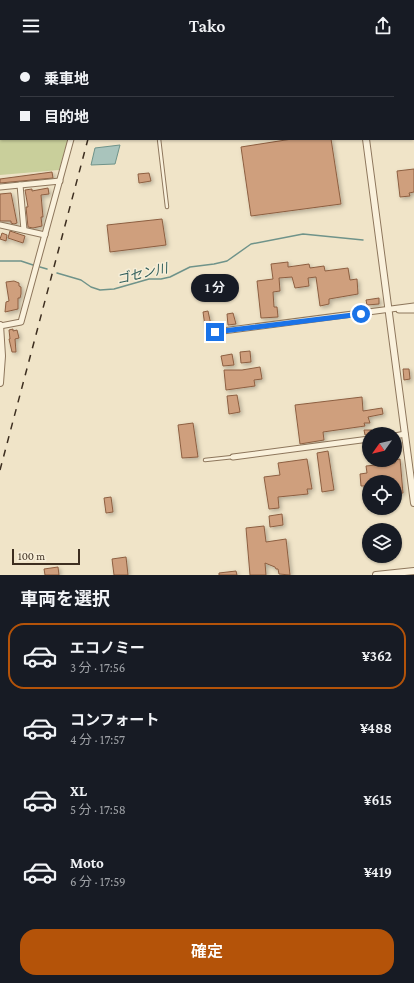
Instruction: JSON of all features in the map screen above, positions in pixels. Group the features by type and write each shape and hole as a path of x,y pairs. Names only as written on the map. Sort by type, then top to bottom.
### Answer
{"street":[{"path":"0,383 2,356 0,325 21,322 71,140"},
{"path":"366,140 390,310 405,434 411,454 414,503"},
{"path":"0,187 60,181"},
{"path":"20,185 24,230"},
{"path":"0,225 45,235"},
{"path":"215,332 414,306"},
{"path":"390,310 414,310"},
{"path":"233,457 362,440"},
{"path":"376,575 414,571"}],"lane":[{"path":"159,140 167,207"},
{"path":"205,460 233,457"}],"green space":[{"path":"0,140 68,140 59,170 0,175"}],"water":[{"path":"120,145 115,164 91,165 95,148"}],"building":[{"path":"286,140 331,140 341,204 251,216 241,147"},
{"path":"414,169 414,192 409,193 410,196 400,197 397,171"},
{"path":"52,172 53,178 0,183 0,179"},
{"path":"149,173 151,181 139,183 138,174"},
{"path":"48,188 49,194 41,195 43,217 41,217 42,226 33,228 28,227 26,207 28,207 25,190 32,189 32,191"},
{"path":"11,193 17,223 14,224 11,223 11,221 0,221 0,194"},
{"path":"162,219 166,245 110,252 107,225"},
{"path":"10,231 25,236 23,243 8,238"},
{"path":"2,233 7,235 6,241 0,239"},
{"path":"288,262 288,267 309,264 310,268 324,266 325,271 348,268 350,280 357,279 358,294 329,299 329,304 320,306 316,277 308,278 309,286 295,288 292,277 279,278 280,291 273,292 274,307 277,307 278,317 261,318 257,281 273,279 271,264"},
{"path":"14,281 19,283 19,286 21,287 20,298 18,298 18,309 5,312 6,302 9,301 6,282"},
{"path":"379,298 379,304 367,305 366,300"},
{"path":"208,311 211,325 205,326 203,312"},
{"path":"233,313 236,324 228,325 227,314"},
{"path":"13,329 13,331 17,330 19,338 15,339 16,352 12,352 9,339 9,330"},
{"path":"250,351 251,362 241,363 240,352"},
{"path":"232,354 234,365 223,366 221,356"},
{"path":"260,367 262,379 254,380 255,386 226,390 224,370 242,370"},
{"path":"403,369 409,369 410,379 404,380"},
{"path":"237,395 240,412 229,414 227,396"},
{"path":"362,397 363,411 382,408 383,414 368,417 370,423 364,423 365,426 323,432 324,440 300,444 295,405"},
{"path":"193,423 198,457 182,458 178,425"},
{"path":"328,451 334,490 322,492 317,453"},
{"path":"307,459 312,489 307,489 308,494 278,497 279,508 269,509 264,477 280,475 278,463"},
{"path":"366,467 401,467 401,475 362,475 361,486 360,474 367,473"},
{"path":"111,497 113,512 106,513 104,498"},
{"path":"282,514 283,525 270,527 269,516"},
{"path":"264,526 266,542 286,539 290,575 279,574 278,569 265,563 266,575 250,575 246,528"},
{"path":"126,557 128,575 114,575 112,559"},
{"path":"58,567 59,575 45,575 44,569"},
{"path":"236,571 237,575 219,575 219,573"}],"waterway":[{"name":"ゴセン川","path":"57,273 81,280 91,287 100,290 114,289 149,279 170,277 190,267 227,261 251,244 303,234 363,240"},
{"name":"ゴセン川","path":"0,261 21,261 33,265"},
{"name":"ゴセン川","path":"40,267 47,269"}],"railway":[{"path":"0,470 88,140"}],"route":[{"path":"215,332 361,314"}]}
